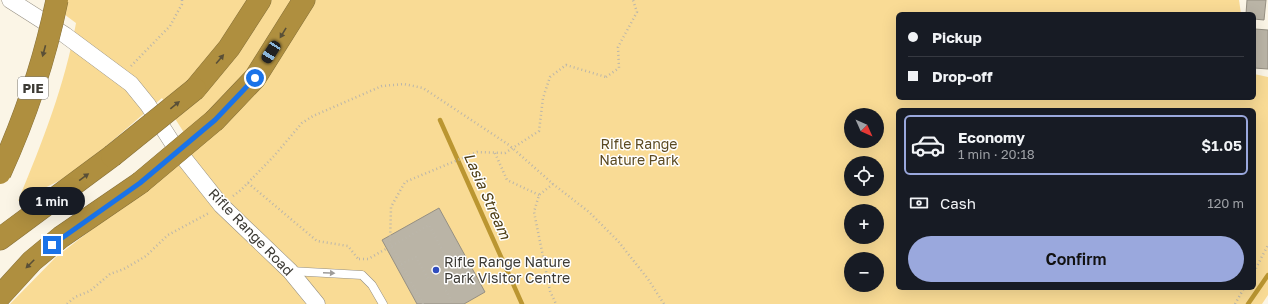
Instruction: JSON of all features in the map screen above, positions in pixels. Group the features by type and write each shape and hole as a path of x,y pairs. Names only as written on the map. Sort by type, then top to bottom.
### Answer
{"highway":[{"name":"PIE","path":"0,173 27,104 42,57 57,0"},
{"path":"0,239 112,156 195,89 229,48 260,0"},
{"path":"0,296 32,261 61,237 140,183 215,120 255,78 304,0"}],"street":[{"name":"Rifle Range Road","path":"10,0 65,35 131,84 148,105 175,147 221,205 290,271 317,304"}],"lane":[{"path":"290,271 359,274 368,280 383,304"}],"path":[{"path":"121,76 170,26 182,4 182,0"},
{"path":"423,304 390,244 391,208 405,182 477,152 505,153 539,131 543,98 550,77 566,65 606,77 619,68 618,47 637,12 633,0"},
{"path":"67,304 75,297 90,291 110,274 124,269 146,256 168,235 221,205 248,183 274,156 302,123 312,116 382,86 404,84 423,88 509,145 553,184 589,212 618,241 648,279 664,304"},
{"path":"495,153 507,180 538,195"},
{"path":"248,183 317,241 348,246 359,259 359,274"},
{"path":"553,184 538,195 534,212 550,291 556,304"},
{"path":"359,259 368,259 429,225 452,266 428,279 416,256 401,264"},
{"path":"1256,268 1268,246"},
{"path":"437,274 453,304"},
{"path":"1235,304 1243,290"}],"green space":[{"name":"Rifle Range Nature Park","path":"45,0 1239,0 1241,12 896,12 896,100 1256,100 1256,74 1268,77 1268,295 1262,304 10,304 56,257 195,150 162,98 75,173 18,201 52,114 66,69 76,23"}],"building":[{"path":"1247,0 1266,0 1264,20 1256,19 1256,12 1246,12"},
{"path":"1256,29 1268,30 1268,69 1256,68"},
{"name":"Rifle Range Nature Park Visitor Centre","path":"439,208 485,292 464,304 417,304 382,240"}],"waterway":[{"name":"Lasia Stream","path":"440,120 522,304"},
{"path":"1248,304 1268,275"}],"place":[{"name":"Rifle Range Nature Park Visitor Centre","path":"436,270"}],"route":[{"path":"52,245 61,237 140,183 215,120 255,78"}]}
